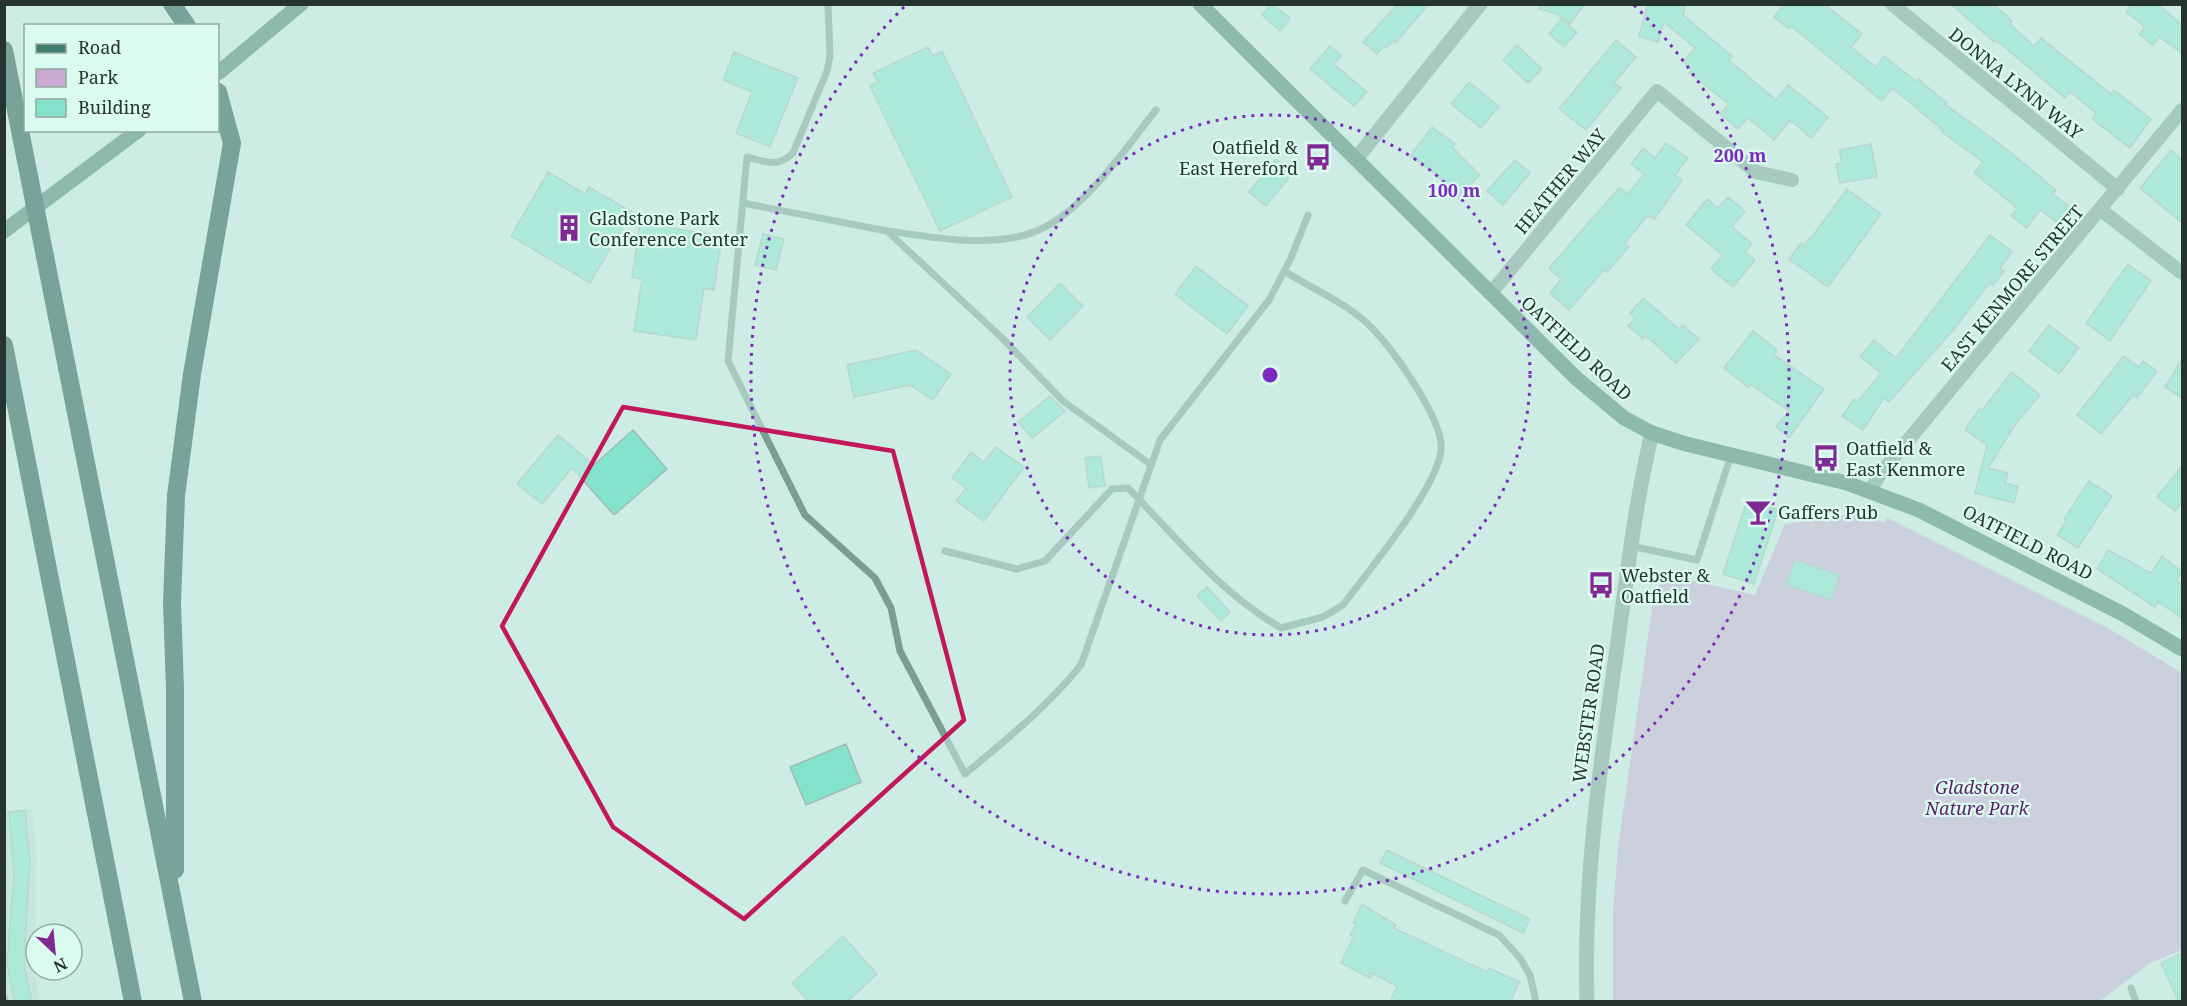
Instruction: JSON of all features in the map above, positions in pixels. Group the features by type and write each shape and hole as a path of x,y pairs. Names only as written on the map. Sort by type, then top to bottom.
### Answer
{"highway":[{"path":"172,4 186,24"},
{"path":"4,50 193,1002"},
{"path":"175,910 175,689 172,603 176,496 190,384 232,143 219,96"},
{"path":"4,345 133,1002"},
{"path":"4,410 35,496"}],"main road":[{"path":"219,72 301,4"},
{"name":"OATFIELD ROAD","path":"1208,7 1491,293 1603,403 1624,418 1652,433 1870,490 1919,510 2004,551 2123,614 2182,649"},
{"path":"4,231 136,132"}],"street":[{"path":"1356,159 1480,4"},
{"name":"DONNA LYNN WAY","path":"1892,4 2118,189"},
{"name":"HEATHER WAY","path":"1491,293 1657,91 1756,172 1792,180"},
{"name":"EAST KENMORE STREET","path":"1870,490 1881,473 2182,110"},
{"path":"2100,210 2182,273"},
{"name":"WEBSTER ROAD","path":"1587,1002 1586,919 1593,821 1631,546 1652,433"}],"lane":[{"path":"828,4 830,56 827,70 793,153 784,161 774,165 747,157 728,361 805,515 875,578 891,608 900,651 965,774 1028,721 1060,690 1081,665 1141,501 1150,464 1160,440 1269,300 1308,215"},
{"path":"743,203 887,231 943,239 985,241 1026,235 1060,217 1086,195 1155,110"},
{"path":"887,231 1001,337 1063,400 1150,464"},
{"path":"945,551 1017,569 1045,561 1112,489 1128,488 1186,553 1252,611 1281,628 1323,617 1343,605 1431,479 1441,450 1439,431 1421,393 1372,328 1350,311 1284,271"},
{"path":"1631,546 1697,560 1731,455"},
{"path":"1345,901 1364,870 1499,934 1520,958 1530,975 1536,1002"},
{"path":"2131,988 2136,1002"},
{"path":"4,997 5,1002"}],"highlighted area":[{"path":"623,407 893,451 964,720 744,919 613,827 502,626"}],"shaded area":[{"path":"32,809 37,859 35,922 24,922 24,982 37,982 40,1001 5,1002 5,811"}],"green space":[{"name":"Gladstone Nature Park","path":"1859,513 1885,523 1887,518 2108,628 2182,673 2182,950 2150,963 2100,1001 1613,1002 1613,910 1618,848 1654,594 1662,581 1671,576 1755,595 1785,524"}],"building":[{"path":"1271,4 1290,18 1280,31 1262,15"},
{"path":"1398,4 1429,4 1395,43 1393,41 1386,48 1384,46 1377,54 1363,42"},
{"path":"1540,4 1585,4 1570,24 1557,14 1539,9"},
{"path":"1643,4 1686,4 1683,15 1732,56 1729,60 1776,100 1788,85 1828,117 1811,138 1790,120 1774,140 1748,118 1738,129 1720,114 1729,104 1689,73 1692,70 1683,62 1695,48 1664,22 1658,42 1639,36 1647,7"},
{"path":"1784,4 1824,4 1862,34 1851,47 1876,67 1884,56 1916,81 1918,79 1947,103 1946,105 1999,143 2056,190 2053,194 2074,210 2062,226 2040,210 2027,228 2011,216 2017,208 1974,173 1983,162 1942,132 1943,130 1892,88 1882,101 1791,26 1789,29 1774,17"},
{"path":"1951,4 1993,4 2012,21 2010,24 2034,46 2041,38 2111,94 2114,90 2151,119 2130,148 2092,119 2096,113 2070,92 2065,98 1996,40 1994,42"},
{"path":"2133,4 2158,4 2182,25 2182,53 2159,37 2153,45 2139,34 2145,27 2126,12"},
{"path":"1561,19 1577,32 1564,47 1549,34"},
{"path":"1616,40 1636,57 1614,83 1621,88 1586,130 1559,109"},
{"path":"1517,45 1542,69 1528,83 1503,60"},
{"path":"1330,46 1341,56 1334,64 1367,92 1354,106 1310,69"},
{"path":"928,47 933,56 942,51 1012,197 940,231 870,86 878,82 873,73"},
{"path":"734,52 798,78 770,147 736,133 752,92 723,80"},
{"path":"1469,82 1499,106 1481,128 1451,104"},
{"path":"1432,127 1455,144 1452,147 1480,175 1458,197 1436,174 1410,156"},
{"path":"1666,143 1688,158 1675,175 1682,180 1654,220 1648,215 1625,243 1629,247 1607,272 1604,270 1569,310 1550,293 1561,279 1549,268 1619,188 1628,194 1644,174 1631,164 1643,148 1655,158"},
{"path":"1871,144 1877,177 1840,183 1836,164 1842,163 1839,150"},
{"path":"2171,150 2182,160 2182,223 2140,188"},
{"path":"1276,159 1293,173 1266,206 1249,192"},
{"path":"1515,160 1530,173 1503,205 1487,191"},
{"name":"Gladstone Park Conference Center","path":"548,172 585,194 589,187 632,212 590,283 511,236"},
{"path":"1847,189 1881,214 1828,287 1789,259 1801,243 1803,245 1814,234"},
{"path":"1728,197 1745,211 1732,227 1752,244 1745,252 1755,260 1733,287 1711,269 1722,255 1686,225 1707,199 1718,208"},
{"path":"640,223 722,236 714,290 704,288 696,340 634,331 642,279 632,277"},
{"path":"763,234 784,239 776,270 755,265"},
{"path":"1990,235 2012,252 2000,268 2004,271 1993,286 1989,283 1955,328 1889,402 1884,398 1863,430 1842,416 1854,399 1858,401 1881,373 1860,356 1874,340 1896,358"},
{"path":"2128,264 2151,281 2110,341 2086,323"},
{"path":"1196,266 1248,306 1227,334 1175,294"},
{"path":"1060,283 1083,306 1050,340 1027,317"},
{"path":"1643,298 1679,329 1683,325 1699,339 1676,363 1645,335 1643,339 1628,326 1635,318 1630,313"},
{"path":"2049,325 2079,348 2059,374 2029,351"},
{"path":"1753,331 1777,350 1774,355 1824,389 1789,438 1776,427 1789,411 1750,384 1748,387 1724,368"},
{"path":"916,350 951,374 933,400 910,385 854,397 847,365"},
{"path":"2124,356 2139,367 2143,361 2157,371 2137,398 2133,395 2101,434 2077,415"},
{"path":"2182,359 2182,398 2165,387"},
{"path":"2012,372 2040,395 2015,425 1988,468 2008,473 2005,483 2018,486 2014,503 1975,493 1987,445 1965,430 1979,409 1982,410"},
{"path":"1050,396 1065,411 1033,438 1018,422"},
{"path":"633,430 667,469 614,515 572,468 542,504 517,484 558,435 594,465"},
{"path":"996,447 1024,467 984,521 956,501 966,488 952,478 971,452 984,462"},
{"path":"1101,456 1105,486 1089,488 1085,458"},
{"path":"2182,466 2182,502 2175,511 2157,497"},
{"path":"2089,481 2112,496 2078,548 2057,535 2066,521 2064,519"},
{"path":"1747,500 1778,510 1754,584 1723,574"},
{"path":"2108,550 2151,573 2162,556 2182,572 2176,580 2182,585 2182,618 2158,602 2155,607 2097,569"},
{"path":"1795,560 1840,575 1831,600 1786,585"},
{"path":"1207,587 1230,612 1221,621 1197,596"},
{"path":"846,744 861,782 806,805 790,767"},
{"path":"25,810 30,860 26,922 24,922 24,982 28,982 32,1002 15,1002 7,964 14,874 9,812"},
{"path":"1387,850 1530,919 1523,933 1380,863"},
{"path":"1362,904 1396,925 1394,928 1487,972 1489,968 1520,982 1510,1002 1390,1002 1397,986 1372,973 1370,978 1341,963 1354,936 1350,935 1356,924 1353,923"},
{"path":"843,936 877,974 847,1002 809,1002 792,983"},
{"path":"2182,953 2182,1002 2179,1002 2161,963"}],"place":[{"name":"Oatfield & East Hereford","path":"1318,157"},
{"name":"Gladstone Park Conference Center","path":"569,228"},
{"name":"Oatfield & East Kenmore","path":"1826,458"},
{"name":"Gaffers Pub","path":"1758,512"},
{"name":"Webster & Oatfield","path":"1601,585"}]}
